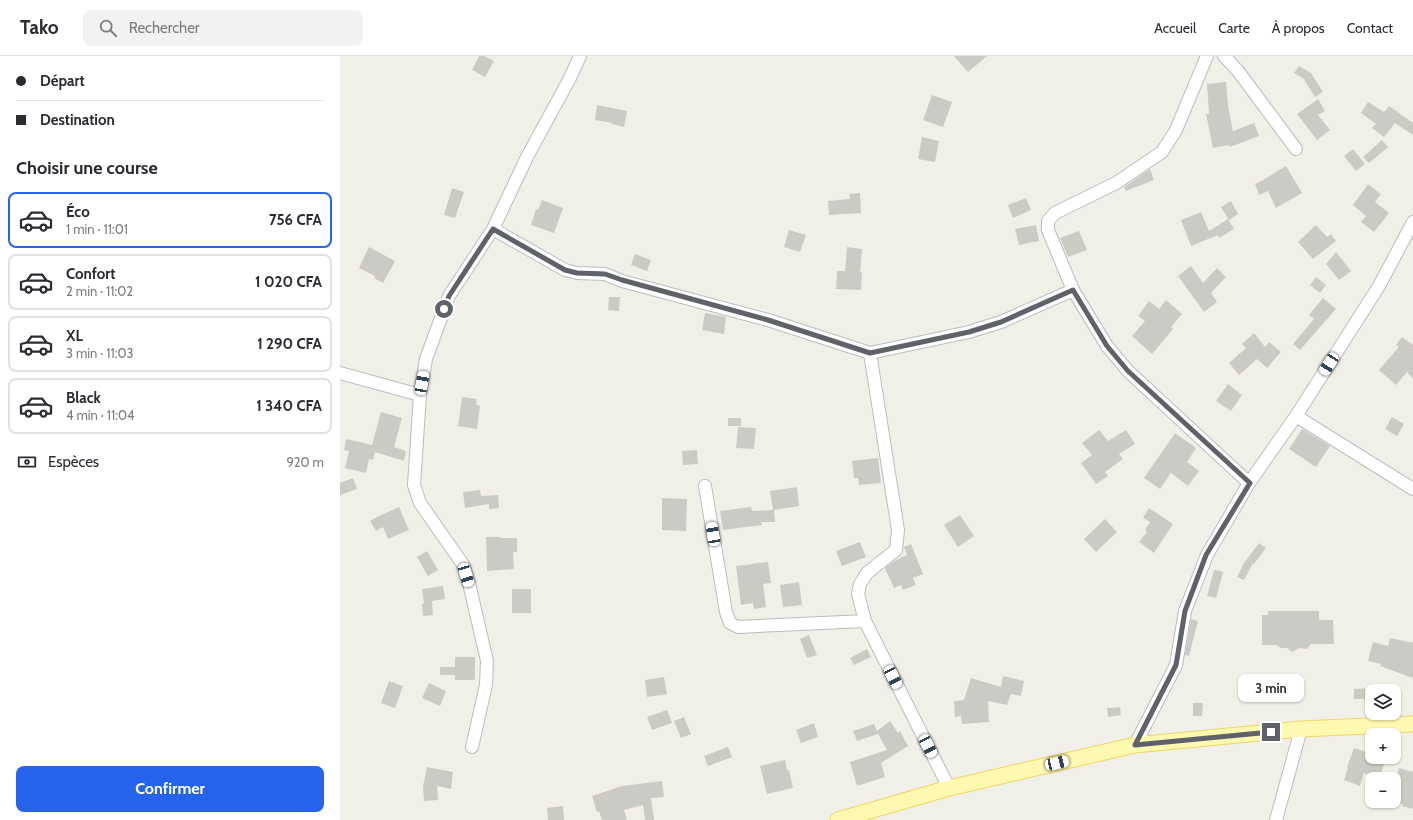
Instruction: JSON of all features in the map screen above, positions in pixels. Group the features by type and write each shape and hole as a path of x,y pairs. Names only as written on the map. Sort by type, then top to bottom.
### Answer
{"main road":[{"path":"838,820 949,788 1135,745 1301,729 1413,724"}],"street":[{"path":"472,747 486,685 487,661 464,566 420,503 414,485 420,395 426,359 438,322 449,296 493,229 527,157 570,78 580,56"},
{"path":"1207,56 1176,130 1162,152 1116,184 1054,213 1048,221 1048,230 1073,290 1107,346 1128,371 1250,483"},
{"path":"1224,56 1238,71 1296,149"},
{"path":"1135,745 1176,665 1185,611 1206,555 1250,483 1296,416 1379,286 1413,222"},
{"path":"493,229 565,270 577,273 605,274 768,320 870,353 969,332 1001,322 1073,290"},
{"path":"870,353 898,530 896,550 867,573 860,584 858,594 865,621 949,788"},
{"path":"340,373 420,395"},
{"path":"1296,416 1413,489"},
{"path":"705,486 726,612 730,623 738,627 865,621"},
{"path":"1276,820 1301,729"}],"building":[{"path":"479,56 484,56 494,61 485,77 472,70"},
{"path":"954,56 987,56 968,72"},
{"path":"1299,66 1311,73 1323,92 1315,97 1303,78 1294,73"},
{"path":"1226,82 1228,106 1233,131 1254,123 1259,136 1230,147 1229,145 1213,148 1206,114 1209,114 1207,84"},
{"path":"932,95 952,102 943,127 923,120"},
{"path":"1318,99 1325,111 1318,115 1330,130 1317,140 1297,114"},
{"path":"1368,102 1384,112 1389,106 1413,123 1413,135 1395,123 1384,137 1372,128 1376,124 1361,113"},
{"path":"597,105 627,111 624,127 595,120"},
{"path":"922,137 939,141 935,162 918,159"},
{"path":"1382,140 1388,147 1369,163 1363,157"},
{"path":"1353,149 1365,164 1356,171 1344,156"},
{"path":"1286,166 1302,193 1276,208 1268,191 1259,195 1255,184"},
{"path":"1150,169 1154,180 1126,191 1124,187"},
{"path":"1368,184 1381,194 1375,202 1389,213 1374,232 1361,222 1366,216 1353,205"},
{"path":"452,188 464,192 455,218 444,215"},
{"path":"860,193 861,213 829,215 828,201 850,199 849,194"},
{"path":"1026,198 1031,210 1013,218 1008,205"},
{"path":"542,200 563,208 554,233 531,225 536,209 538,210"},
{"path":"1231,201 1238,214 1229,220 1221,207"},
{"path":"1201,212 1209,231 1228,219 1234,229 1219,238 1218,235 1191,246 1181,220"},
{"path":"1036,225 1039,241 1019,245 1015,229"},
{"path":"1316,225 1327,237 1331,234 1336,241 1313,259 1298,242"},
{"path":"789,230 806,235 800,252 784,247"},
{"path":"1079,231 1087,250 1068,257 1060,238"},
{"path":"369,247 395,261 383,283 374,278 375,276 359,268"},
{"path":"847,247 862,249 860,272 862,272 861,290 836,289 837,271 845,271"},
{"path":"1336,252 1351,271 1339,280 1326,264"},
{"path":"635,254 651,260 647,271 631,265"},
{"path":"1191,266 1203,283 1217,268 1226,277 1211,293 1217,302 1204,312 1178,276"},
{"path":"1316,277 1326,285 1320,293 1310,285"},
{"path":"609,297 620,297 619,311 608,310"},
{"path":"1323,298 1336,309 1300,350 1293,344 1314,319 1309,315"},
{"path":"1166,300 1182,314 1171,327 1173,329 1152,354 1132,336 1145,321 1138,316 1149,301 1159,309"},
{"path":"705,313 726,317 724,334 702,330"},
{"path":"1254,333 1265,347 1269,342 1281,352 1267,368 1257,359 1239,375 1229,363 1246,348 1242,344"},
{"path":"1402,337 1413,345 1413,379 1407,372 1396,385 1379,370 1399,347 1396,345"},
{"path":"1228,384 1242,395 1231,411 1216,401"},
{"path":"462,397 477,399 476,405 480,406 477,429 458,426"},
{"path":"381,412 402,418 394,447 406,451 404,461 375,452 373,460 369,459 366,473 345,468 349,451 344,450 346,439 372,445"},
{"path":"1392,417 1404,424 1397,436 1385,429"},
{"path":"728,418 741,418 741,426 728,426"},
{"path":"738,427 756,428 754,449 736,448"},
{"path":"1302,429 1330,446 1316,467 1289,449"},
{"path":"1099,430 1108,441 1126,430 1135,444 1119,454 1123,459 1105,472 1108,476 1096,484 1081,463 1092,455 1082,443"},
{"path":"1175,433 1196,448 1187,462 1199,471 1188,486 1171,473 1160,489 1144,478"},
{"path":"697,450 698,464 683,465 682,451"},
{"path":"878,458 881,483 859,485 858,478 854,478 852,461"},
{"path":"353,478 357,489 340,495 340,483"},
{"path":"797,487 799,506 774,510 775,522 761,522 762,525 723,530 720,511 751,507 752,511 773,510 770,491"},
{"path":"480,490 481,496 498,495 499,508 489,509 489,504 465,508 463,492"},
{"path":"662,498 687,499 686,531 662,530"},
{"path":"399,507 409,530 388,539 383,527 376,531 370,521"},
{"path":"1149,508 1173,524 1154,553 1139,542 1147,532 1145,530 1150,522 1143,518"},
{"path":"960,515 974,536 958,547 944,525"},
{"path":"1105,519 1117,532 1096,552 1084,539"},
{"path":"486,537 517,538 517,552 513,552 514,569 487,571"},
{"path":"860,542 866,557 842,566 836,551"},
{"path":"1259,543 1266,548 1254,564 1253,563 1244,580 1237,577 1244,563"},
{"path":"911,544 923,574 913,578 916,585 903,590 901,585 894,588 885,568 896,560 907,555 904,547"},
{"path":"427,551 438,570 428,576 417,557"},
{"path":"768,562 771,583 763,584 766,607 754,609 753,603 741,605 736,566"},
{"path":"1214,570 1223,572 1216,598 1207,596"},
{"path":"799,582 802,605 783,607 780,585"},
{"path":"443,586 445,599 432,601 433,615 423,616 422,604 424,603 422,589"},
{"path":"512,589 531,589 531,613 512,613"},
{"path":"1268,611 1319,611 1319,620 1333,620 1334,644 1311,644 1307,649 1299,648 1292,652 1287,648 1281,648 1277,645 1262,645 1262,615 1268,615"},
{"path":"1191,619 1198,621 1189,656 1185,655"},
{"path":"809,635 817,655 807,658 800,639"},
{"path":"1390,638 1413,643 1413,678 1380,666 1381,664 1368,661 1373,642 1388,646"},
{"path":"867,649 871,657 854,665 850,658"},
{"path":"455,657 475,657 475,680 455,680 455,675 440,675 440,667 455,667"},
{"path":"1003,676 1024,681 1021,696 1011,694 1007,705 988,701 989,722 962,724 961,716 955,717 954,701 964,700 971,678 1001,687"},
{"path":"664,677 667,694 647,697 645,680"},
{"path":"389,681 403,686 395,708 381,703"},
{"path":"429,683 446,691 440,706 422,698"},
{"path":"1365,688 1365,699 1354,699 1354,689"},
{"path":"1193,703 1203,703 1202,716 1193,716"},
{"path":"1120,707 1121,715 1108,717 1107,708"},
{"path":"667,710 672,723 652,730 647,717"},
{"path":"684,717 691,734 681,738 674,721"},
{"path":"890,721 898,733 900,731 908,746 881,763 885,777 857,786 850,762 887,750 878,734 857,741 853,731 874,724 877,731"},
{"path":"814,723 818,737 801,743 796,730"},
{"path":"728,747 732,757 708,766 704,756"},
{"path":"1354,748 1365,752 1365,764 1384,764 1381,772 1365,772 1360,786 1344,780"},
{"path":"785,760 793,788 767,794 760,766"},
{"path":"427,767 453,772 451,789 437,786 438,800 424,801 423,786"},
{"path":"1399,768 1413,772 1413,809 1402,806 1403,804 1401,804 1401,772 1398,772"},
{"path":"662,781 664,797 651,798 654,820 645,820 643,805 624,810 627,820 602,820 599,811 597,812 592,796 622,786"},
{"path":"563,806 564,820 548,820 547,808"}],"route":[{"path":"444,309 449,296 493,229 565,270 577,273 605,274 768,320 870,353 969,332 1001,322 1073,290 1107,346 1128,371 1250,483 1206,555 1185,611 1176,665 1135,745 1271,732"}]}
